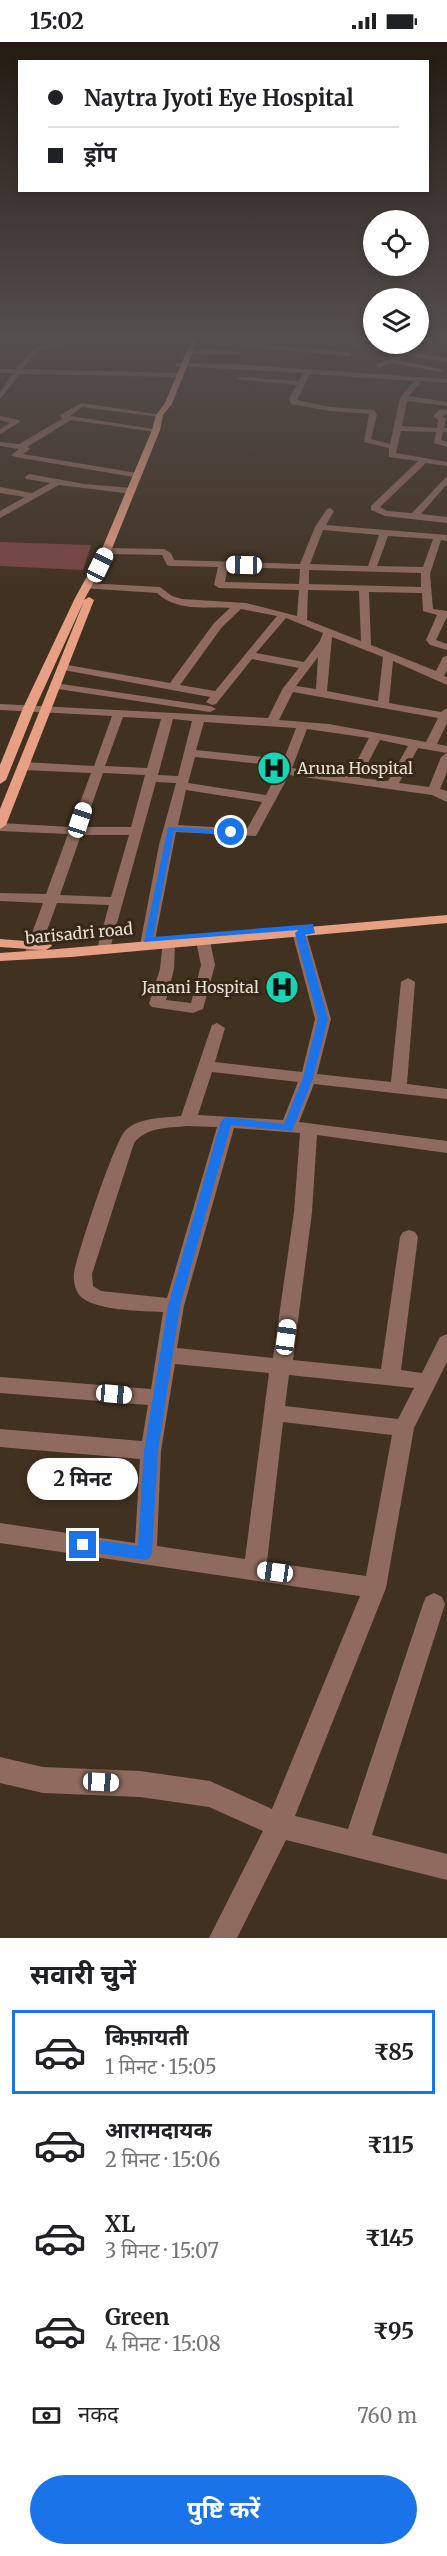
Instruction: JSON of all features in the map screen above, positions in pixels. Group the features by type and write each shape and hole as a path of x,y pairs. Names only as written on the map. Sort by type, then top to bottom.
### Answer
{"main road":[{"path":"0,780 29,708 92,583 132,491 157,424"},
{"path":"0,826 47,709 92,583"},
{"name":"barisadri road","path":"147,943 203,941 447,913"},
{"name":"barisadri road","path":"33,951 447,918"},
{"path":"0,943 33,951"},
{"name":"barisadri road","path":"0,957 63,946 104,947"}],"street":[{"path":"20,447 59,424"},
{"path":"116,424 156,430"},
{"path":"371,424 367,440 393,447"},
{"path":"398,424 392,455 447,464"},
{"path":"397,428 443,430 437,441 447,445"},
{"path":"0,444 26,449 5,458"},
{"path":"15,455 137,476"},
{"path":"424,460 374,508 385,513 447,520"},
{"path":"29,477 132,491"},
{"path":"415,516 447,479"},
{"path":"2,512 58,482"},
{"path":"0,490 34,496"},
{"path":"302,621 304,560 330,511"},
{"path":"320,527 444,537 426,570 428,611 445,614 431,640 447,647"},
{"path":"372,567 384,532"},
{"path":"106,551 165,552 168,555 165,577 172,600 242,606 284,614 302,621 327,637 366,647 443,680 447,659"},
{"path":"215,604 224,564"},
{"path":"92,583 165,577 224,564 426,570"},
{"path":"219,585 427,590"},
{"path":"173,687 218,625 242,606 249,586"},
{"path":"364,588 366,647"},
{"path":"147,943 171,828 190,753 203,713 284,614"},
{"path":"272,723 289,688 327,637"},
{"path":"321,694 327,637"},
{"path":"249,655 307,666"},
{"path":"382,705 388,656"},
{"path":"62,667 218,695"},
{"path":"55,686 203,713 272,723 329,727 447,750"},
{"path":"289,688 446,714 430,746"},
{"path":"0,707 168,715 203,713"},
{"path":"33,951 119,712"},
{"path":"104,947 168,715"},
{"path":"171,828 251,833 287,767 303,725"},
{"path":"353,780 376,736"},
{"path":"392,785 415,743"},
{"path":"190,753 433,791 444,794 447,798"},
{"path":"433,791 447,757"},
{"path":"23,766 99,769 152,775 182,783 270,799"},
{"path":"0,826 76,831 136,831"},
{"path":"0,897 117,902"},
{"path":"288,1128 308,1078 323,1019 307,930"},
{"path":"168,944 167,969 157,1004 193,1008 198,1006 208,965 203,941"},
{"path":"398,1089 408,982"},
{"path":"188,1121 217,1028"},
{"path":"206,1066 447,1094"},
{"path":"174,1306 102,1299 90,1294 86,1289 83,1274 126,1142 140,1128 188,1121 226,1121 447,1148"},
{"path":"145,1553 151,1451 174,1306 226,1121"},
{"path":"255,1569 274,1413 303,1212 309,1131"},
{"path":"390,1377 409,1237"},
{"path":"223,1938 279,1825 375,1588 404,1428 447,1342"},
{"path":"166,1354 426,1381"},
{"path":"0,1385 160,1398"},
{"path":"274,1413 404,1428"},
{"path":"0,1438 151,1451"},
{"path":"0,1533 375,1588"},
{"path":"356,1844 434,1604"},
{"path":"0,1770 43,1780 140,1784 210,1794 279,1825 447,1867"}],"shaded area":[{"path":"0,542 91,545 83,570 0,566"}],"place":[{"name":"Aruna Hospital","path":"274,768"},
{"name":"Janani Hospital","path":"282,987"}],"route":[{"path":"83,1545 145,1553 151,1451 174,1306 226,1121 288,1128 308,1078 323,1019 299,933 312,931 309,926 147,940 171,828 231,832"}]}
